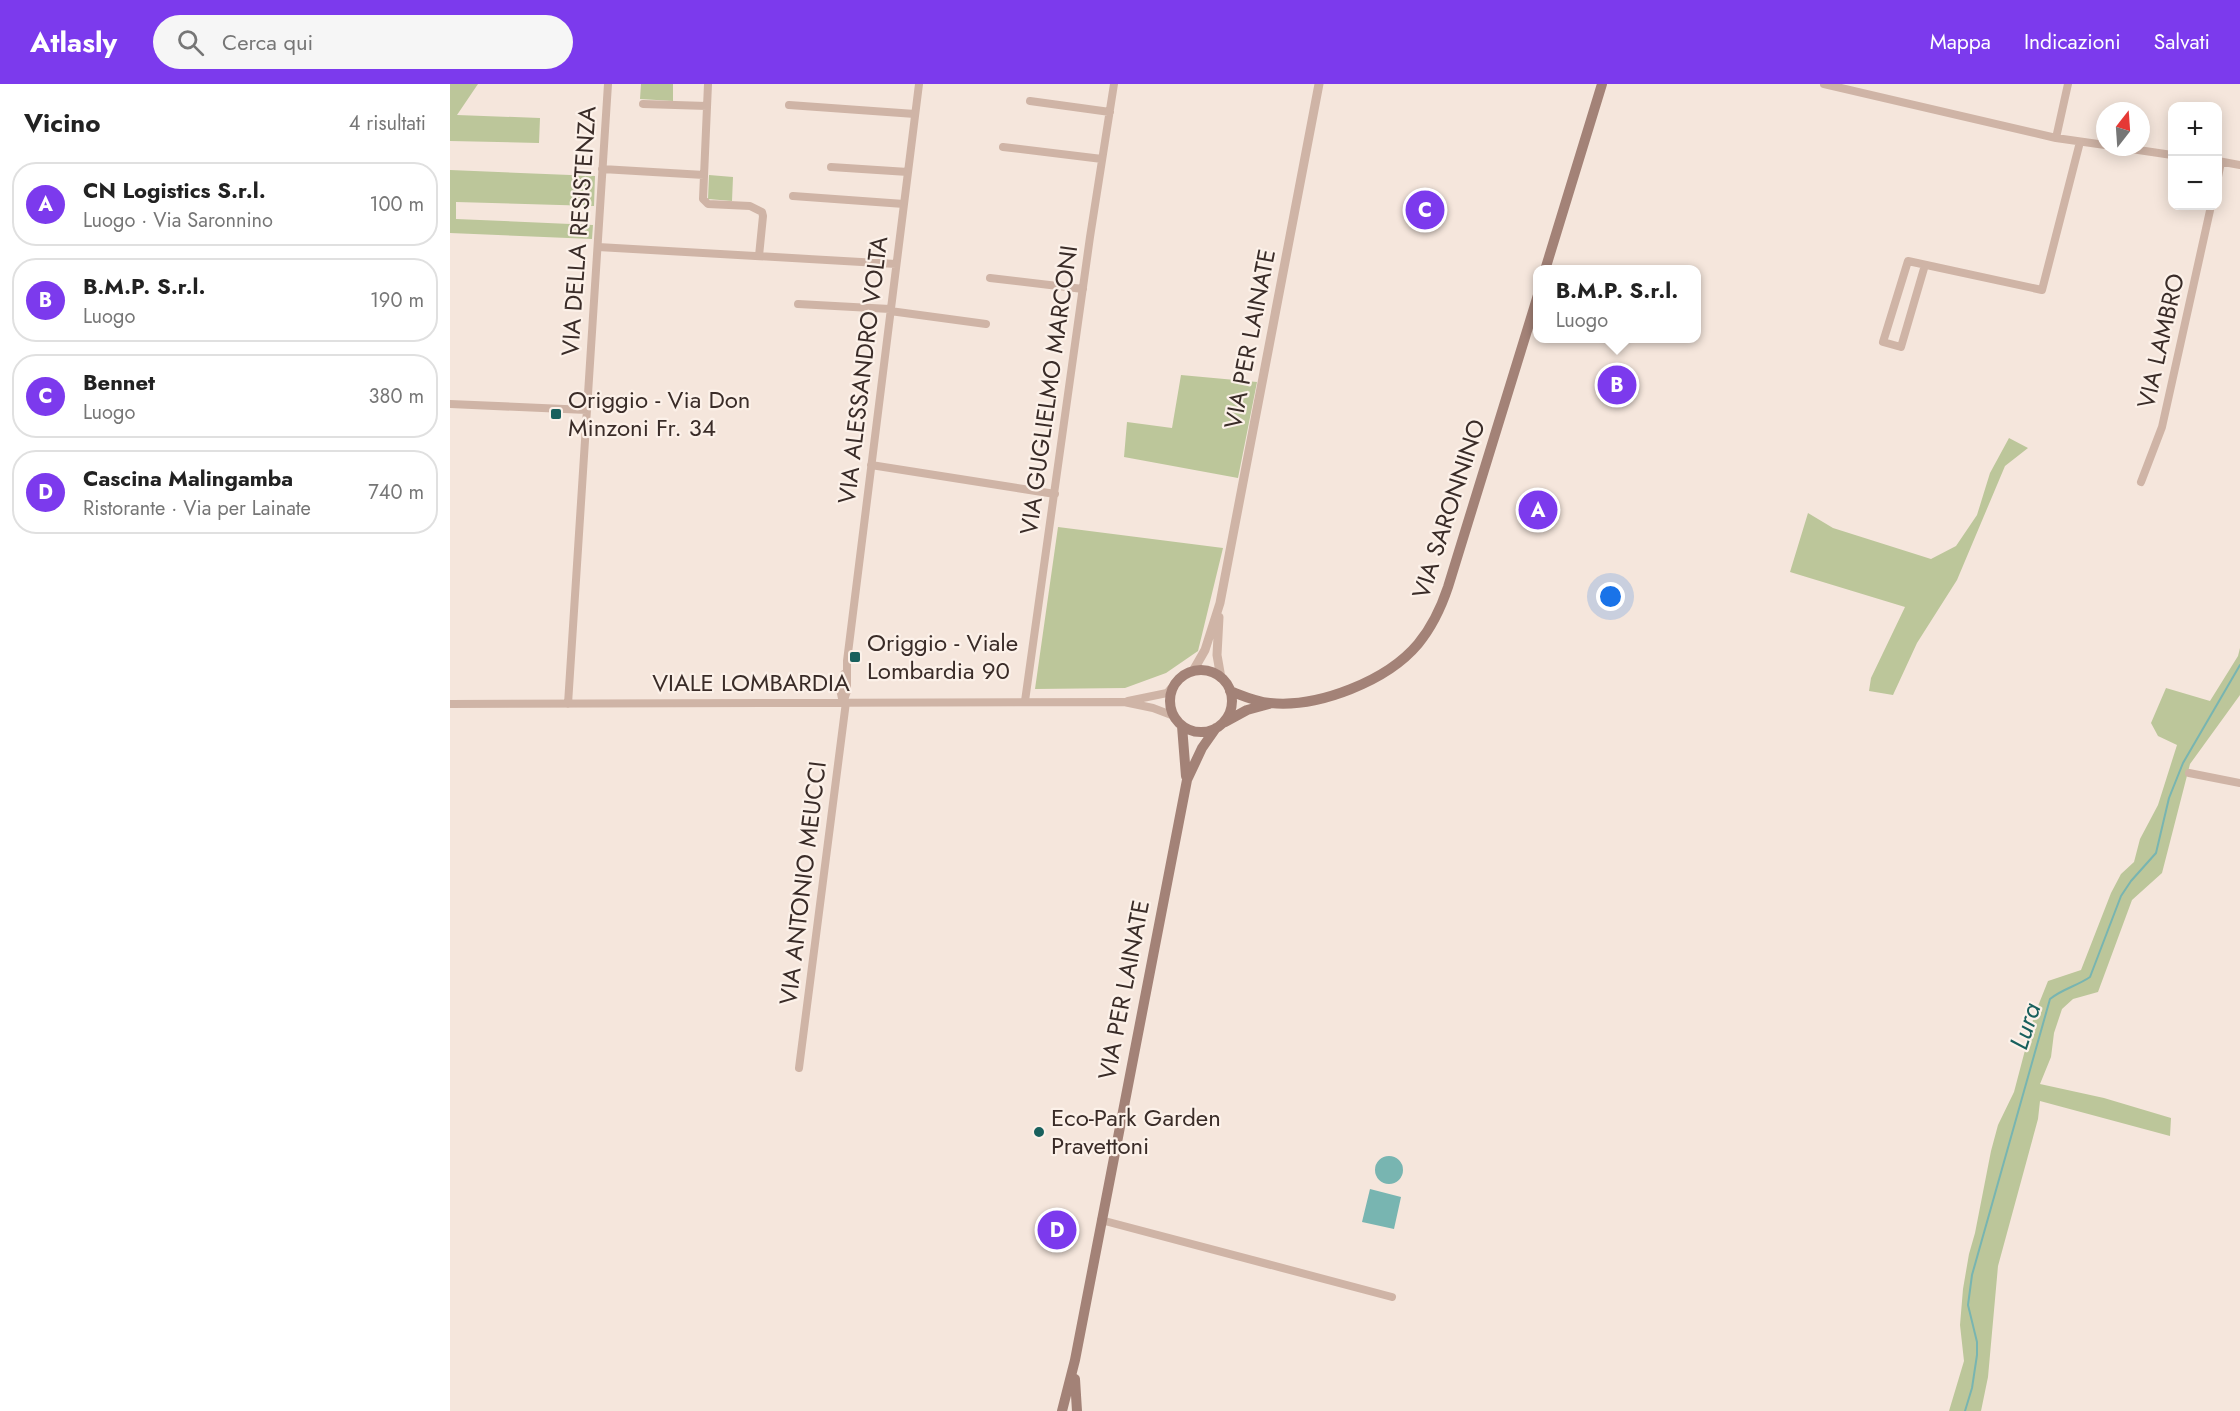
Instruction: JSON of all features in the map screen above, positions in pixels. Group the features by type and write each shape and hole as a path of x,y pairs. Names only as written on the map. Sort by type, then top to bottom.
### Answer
{"main road":[{"path":"1547,265 1602,84"},
{"name":"VIA SARONNINO","path":"1230,691 1269,703 1315,700 1373,679 1418,645 1440,610 1448,587 1533,311"},
{"path":"1203,670 1221,678 1230,691 1231,708 1219,726 1199,732 1182,726 1174,716 1170,697 1178,680 1193,671 1203,670"},
{"name":"VIA SARONNINO","path":"1219,726 1247,710 1269,703"},
{"name":"VIA PER LAINATE","path":"1182,726 1187,780"},
{"name":"VIA PER LAINATE","path":"1075,1360 1187,780 1202,748 1219,726"},
{"path":"1062,1411 1075,1360"},
{"path":"1075,1360 1077,1411"}],"street":[{"name":"VIA DELLA RESISTENZA","path":"568,704 608,84"},
{"path":"708,84 704,202 750,206 762,212 759,256"},
{"name":"VIA ALESSANDRO VOLTA","path":"844,703 840,690 847,661 919,84"},
{"name":"VIA GUGLIELMO MARCONI","path":"1025,702 1114,84"},
{"name":"VIA PER LAINATE","path":"1193,671 1205,650 1220,603 1319,84"},
{"path":"1824,84 2056,138 2096,144"},
{"path":"2056,138 2068,84"},
{"path":"1030,102 1110,112"},
{"path":"643,104 707,106"},
{"path":"789,105 915,114"},
{"path":"1925,265 1901,347 1883,342 1908,261 2042,290 2080,142"},
{"path":"1002,147 1102,159"},
{"path":"2150,152 2168,154"},
{"path":"2222,162 2240,165"},
{"path":"831,166 908,172"},
{"path":"602,169 704,175"},
{"path":"793,196 904,204"},
{"name":"VIA LAMBRO","path":"2141,482 2162,427 2210,210"},
{"path":"598,247 896,264"},
{"path":"990,278 1083,289"},
{"path":"798,303 890,310 986,324"},
{"path":"450,404 587,410"},
{"path":"871,465 1055,494"},
{"name":"VIA PER LAINATE","path":"1220,603 1217,655 1221,678"},
{"name":"VIALE LOMBARDIA","path":"1124,702 1167,693 1178,680"},
{"name":"VIALE LOMBARDIA","path":"450,704 1124,702 1153,708 1174,716"},
{"name":"VIA ANTONIO MEUCCI","path":"799,1068 844,703"},
{"path":"2189,773 2240,783"},
{"path":"1101,1220 1392,1297"}],"green space":[{"path":"450,84 478,84 457,115 540,118 539,143 450,141"},
{"path":"641,84 673,84 673,101 640,99"},
{"path":"450,170 595,176 594,206 456,202 456,219 593,225 592,239 450,233"},
{"path":"709,175 733,177 732,201 708,199"},
{"path":"1181,375 1257,382 1238,478 1124,457 1127,422 1172,428"},
{"path":"2009,438 2028,448 2005,466 1957,580 1917,643 1893,695 1869,691 1871,678 1905,607 1790,572 1808,513 1833,528 1931,559 1956,546 1977,515 1990,473"},
{"path":"1058,527 1223,548 1198,651 1166,673 1125,688 1035,689"},
{"path":"2240,648 2240,695 2190,764 2162,873 2132,900 2098,992 2073,999 2062,1009 2054,1033 2051,1057 2040,1084 2104,1098 2171,1118 2170,1136 2040,1101 2038,1119 1998,1266 1988,1377 1981,1411 1949,1411 1964,1361 1960,1325 1963,1289 1991,1151 1998,1125 2014,1092 2034,1016 2048,981 2081,970 2111,893 2121,874 2134,862 2140,839 2158,805 2177,745 2158,736 2151,723 2166,688 2210,701 2238,656"}],"water":[{"path":"1389,1156 1399,1160 1403,1170 1399,1180 1389,1184 1379,1180 1375,1170 1379,1160"},
{"path":"1370,1189 1401,1197 1394,1229 1362,1222"}],"waterway":[{"name":"Lura","path":"1965,1411 1972,1388 1977,1355 1977,1342 1968,1305 1972,1275 2050,999 2090,977 2121,896 2156,853 2169,798 2183,763 2240,665"}],"place":[{"name":"Bennet","path":"1425,210"},
{"name":"B.M.P. S.r.l.","path":"1617,385"},
{"name":"Origgio - Via Don Minzoni Fr. 34","path":"556,414"},
{"name":"CN Logistics S.r.l.","path":"1538,510"},
{"name":"Origgio - Viale Lombardia 90","path":"855,657"},
{"name":"Eco-Park Garden Pravettoni","path":"1039,1132"},
{"name":"Cascina Malingamba","path":"1057,1230"}]}
